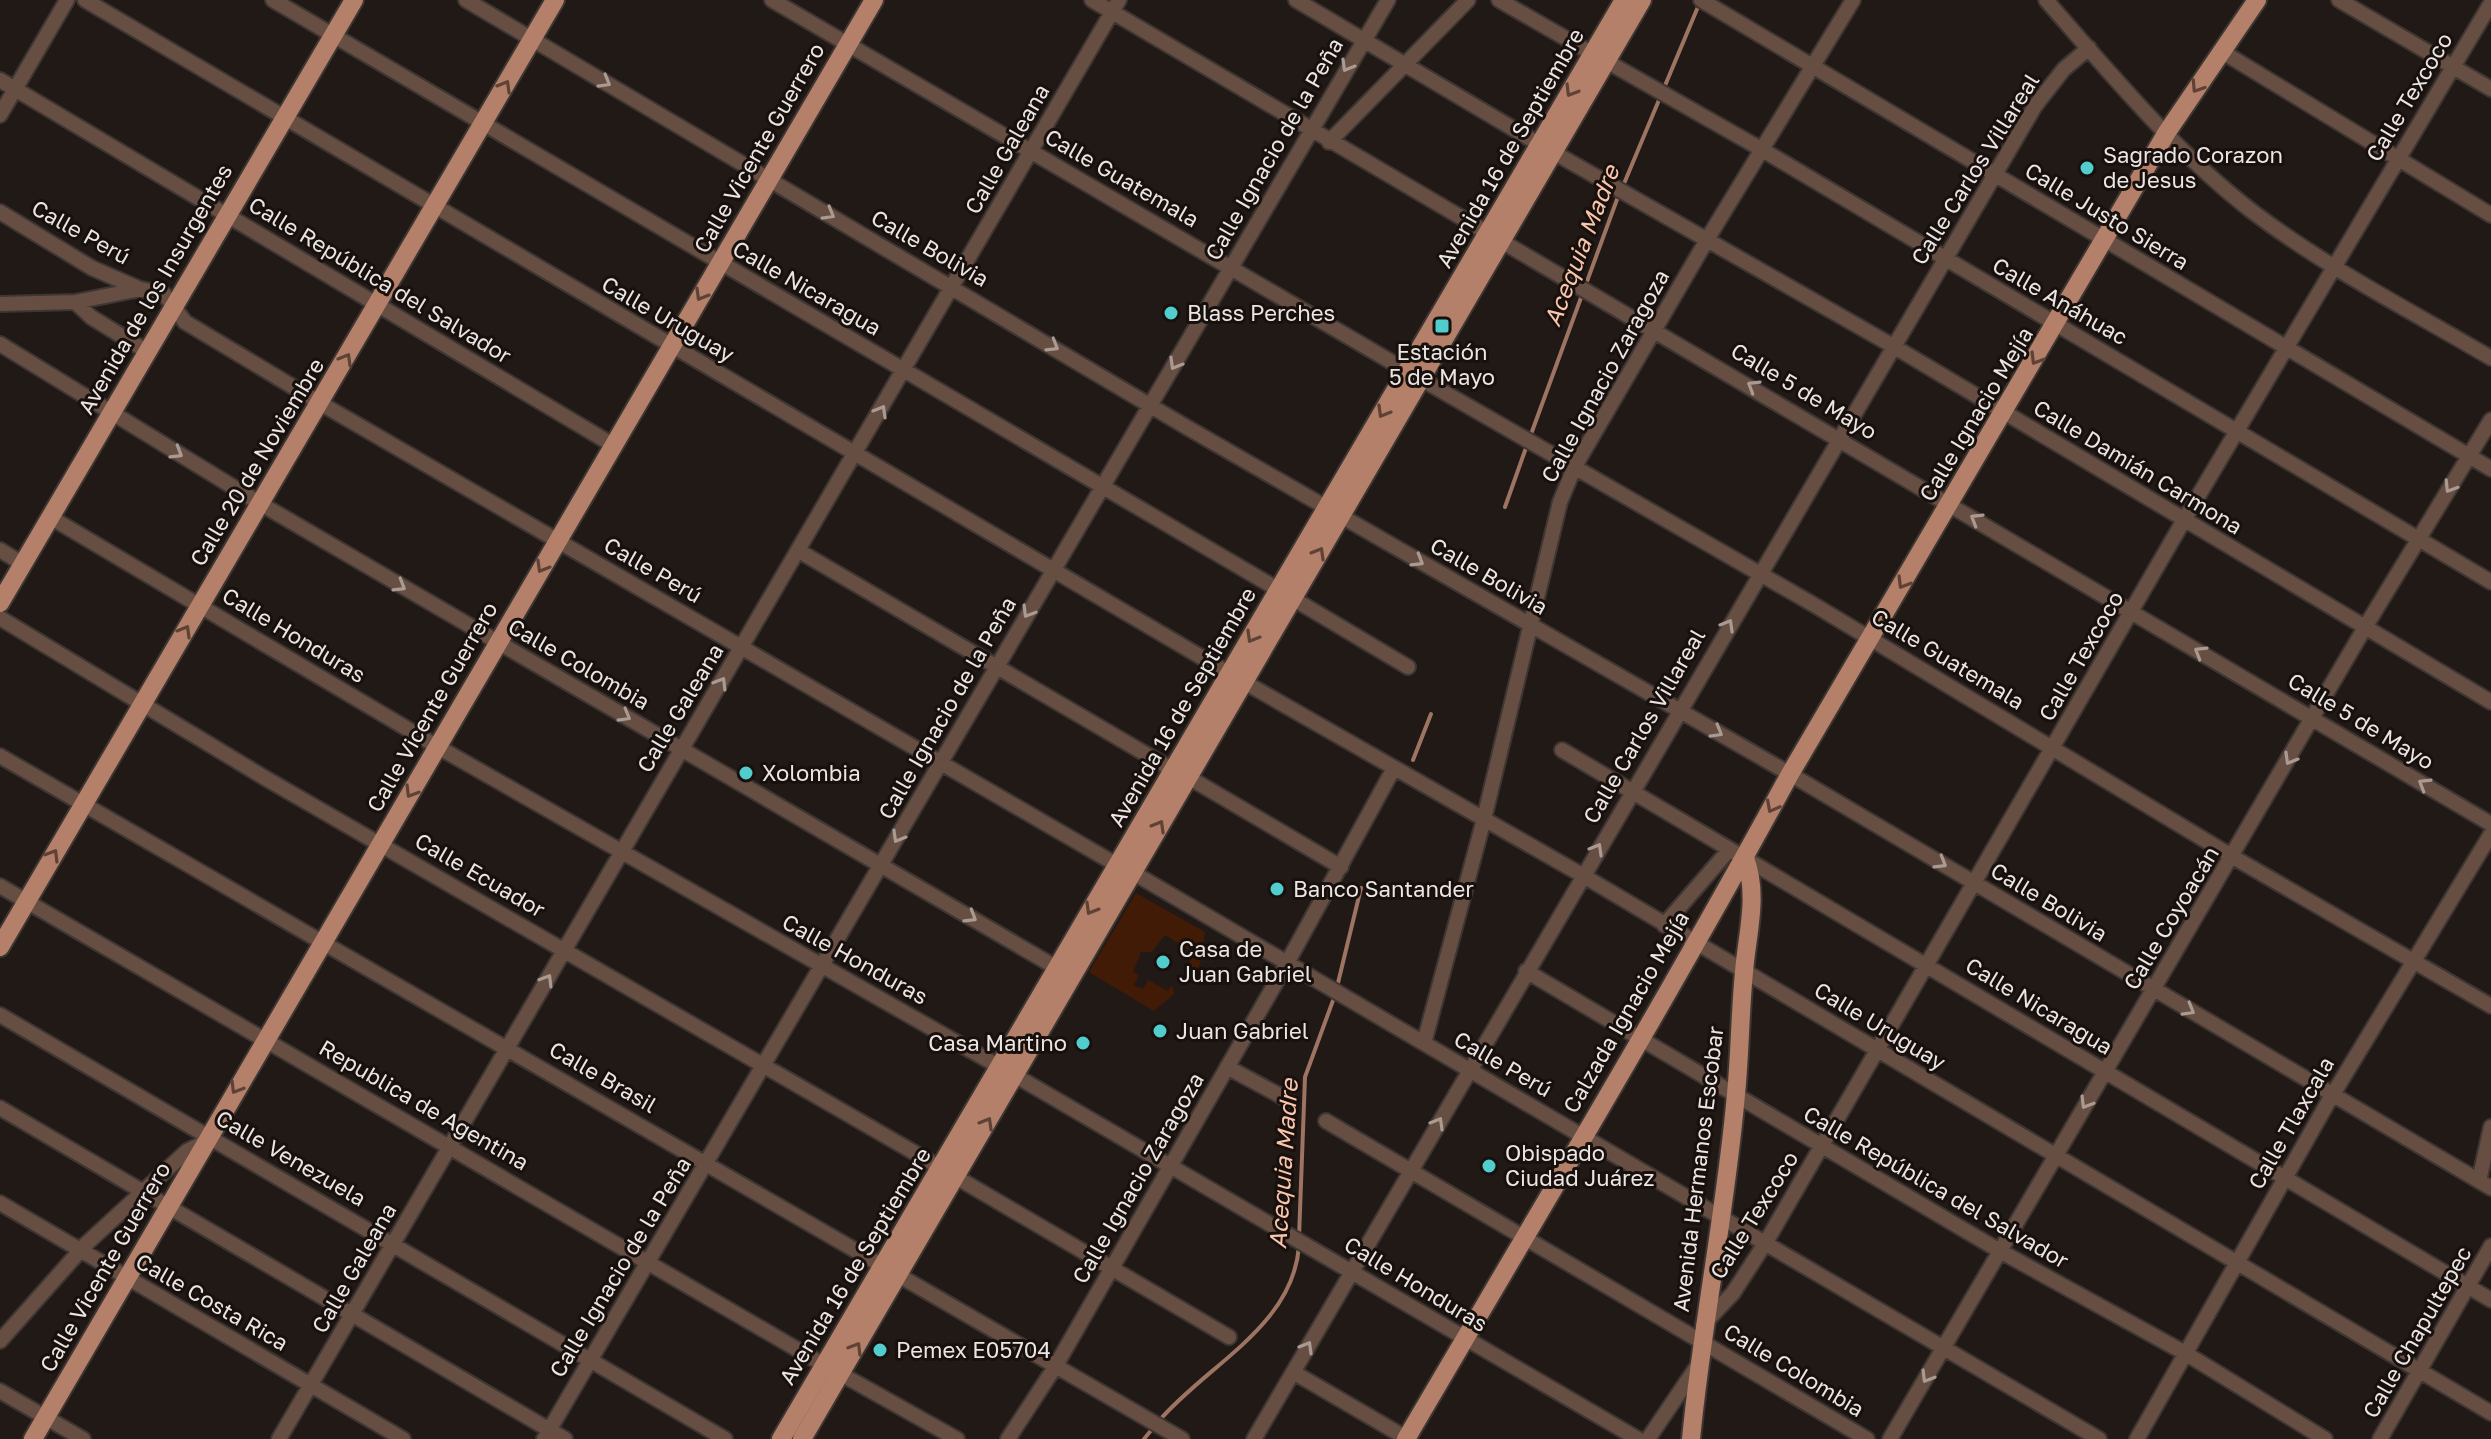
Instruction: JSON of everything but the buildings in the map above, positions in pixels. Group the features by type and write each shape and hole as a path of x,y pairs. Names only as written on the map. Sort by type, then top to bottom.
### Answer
{"main road":[{"name":"Avenida de los Insurgentes","path":"0,603 225,214 354,0"},
{"name":"Calle 20 de Noviembre","path":"0,947 555,0"},
{"name":"Calle Vicente Guerrero","path":"33,1439 874,0"},
{"name":"Avenida 16 de Septiembre","path":"1599,58 1624,0"},
{"name":"Avenida 16 de Septiembre","path":"781,1439 899,1276 948,1173 1180,773 1599,58 1642,0"},
{"name":"Calle Ignacio Mejía","path":"1737,854 1790,774 2106,241 2167,132 2257,0"},
{"name":"Calzada Ignacio Mejía","path":"1407,1439 1693,942 1737,854"},
{"name":"Avenida Hermanos Escobar","path":"1691,1439 1702,1333 1736,1096 1744,972 1753,899 1752,877 1737,854"},
{"name":"Avenida 16 de Septiembre","path":"1007,1071 1057,968 1125,869"},
{"name":"Avenida 16 de Septiembre","path":"802,1439 882,1266 948,1173"}],"street":[{"path":"0,115 67,0"},
{"name":"Calle Uruguay","path":"85,0 1237,678 1582,875 2491,1413"},
{"name":"Calle Nicaragua","path":"273,0 1408,667"},
{"name":"Calle Bolivia","path":"466,0 1334,512 1790,774 2485,1185"},
{"name":"Calle Guatemala","path":"772,0 1870,638 2233,857 2491,1006"},
{"name":"Calle 5 de Mayo","path":"1092,0 1116,6 1329,142 1655,329 2491,824"},
{"name":"Calle Damián Carmona","path":"1296,0 1546,148 1893,346 2491,702"},
{"name":"Calle Ignacio de la Peña","path":"547,1434 1388,0"},
{"path":"1329,142 1468,0"},
{"name":"Calle Anáhuac","path":"1499,0 1761,149 2491,582"},
{"name":"Calle Ignacio Zaragoza","path":"1424,1043 1484,819 1550,532 1575,466 1761,149 1853,0"},
{"path":"2339,0 2491,89"},
{"path":"2050,2 2167,132 2251,210 2334,266 2491,358"},
{"name":"Calle Justo Sierra","path":"1706,3 2491,469"},
{"name":"Calle Texcoco","path":"1702,1333 1766,1242 2236,431 2491,3"},
{"name":"Calle Galeana","path":"279,1439 1116,6"},
{"name":"Calle Carlos Villareal","path":"1254,1439 1994,174 2049,86 2089,48"},
{"path":"2221,51 2491,215"},
{"name":"Calle República del Salvador","path":"0,80 613,445"},
{"name":"Calle Perú","path":"0,212 92,268 141,289 164,294 185,322 320,403 1766,1242 2099,1439"},
{"path":"0,304 75,302 141,289"},
{"path":"75,302 91,317 146,351"},
{"name":"Calle Colombia","path":"0,344 498,644 1057,968"},
{"name":"Calle Coyoacán","path":"1890,1439 2364,629 2491,420"},
{"name":"Calle Honduras","path":"50,517 438,747 1007,1071 1638,1439"},
{"path":"0,550 23,564"},
{"path":"799,551 1341,867"},
{"name":"Calle Ecuador","path":"0,618 142,705 1229,1337"},
{"name":"Calle Nicaragua","path":"1562,750 2491,1300"},
{"name":"Calle Brasil","path":"0,756 1176,1435"},
{"name":"Calle Ignacio Zaragoza","path":"1008,1439 1055,1367 1341,867 1403,773"},
{"name":"Calle Tlaxcala","path":"2137,1439 2332,1095 2491,834"},
{"path":"1664,925 1737,854"},
{"name":"Republica de Agentina","path":"0,886 957,1439"},
{"name":"Calle República del Salvador","path":"1526,971 2000,1251 2185,1353 2325,1439"},
{"name":"Calle Venezuela","path":"0,1015 206,1139 394,1244 725,1439"},
{"path":"1227,1067 1288,1100"},
{"path":"0,1108 167,1208 353,1313 547,1434 565,1439"},
{"name":"Calle Colombia","path":"1326,1121 1523,1237 1702,1333 1867,1439"},
{"path":"2485,1185 2491,1127"},
{"path":"0,1341 80,1251 187,1151 206,1139"},
{"name":"Calle Costa Rica","path":"0,1203 403,1439"},
{"name":"Calle Chapultepec","path":"2380,1439 2491,1246"},
{"path":"1648,1439 1698,1365"},
{"path":"1293,1372 1407,1439"},
{"path":"0,1391 83,1439"}],"shaded area":[{"path":"1136,893 1205,932 1199,969 1190,977 1185,976 1193,952 1165,935 1152,952 1141,952 1133,972 1139,975 1134,985 1143,989 1148,980 1168,991 1172,984 1174,994 1154,1011 1089,972"}],"waterway":[{"name":"Acequia Madre","path":"1623,186 1700,2"},
{"name":"Acequia Madre","path":"1530,437 1619,194"},
{"name":"Acequia Madre","path":"1505,507 1527,445"},
{"name":"Acequia Madre","path":"1413,760 1431,714"},
{"name":"Acequia Madre","path":"1337,987 1361,888"},
{"name":"Acequia Madre","path":"1299,1237 1305,1077 1335,995"},
{"name":"Acequia Madre","path":"1158,1422 1264,1322 1281,1300 1293,1274 1299,1246"},
{"name":"Acequia Madre","path":"1144,1439 1153,1428"}],"place":[{"name":"Sagrado Corazon de Jesus","path":"2087,168"},
{"name":"Blass Perches","path":"1171,313"},
{"name":"Estación 5 de Mayo","path":"1442,326"},
{"name":"Xolombia","path":"746,773"},
{"name":"Banco Santander","path":"1277,889"},
{"name":"Casa de Juan Gabriel","path":"1163,962"},
{"name":"Juan Gabriel","path":"1160,1031"},
{"name":"Casa Martino","path":"1083,1043"},
{"name":"Obispado Ciudad Juárez","path":"1489,1166"},
{"name":"Pemex E05704","path":"880,1350"}]}
